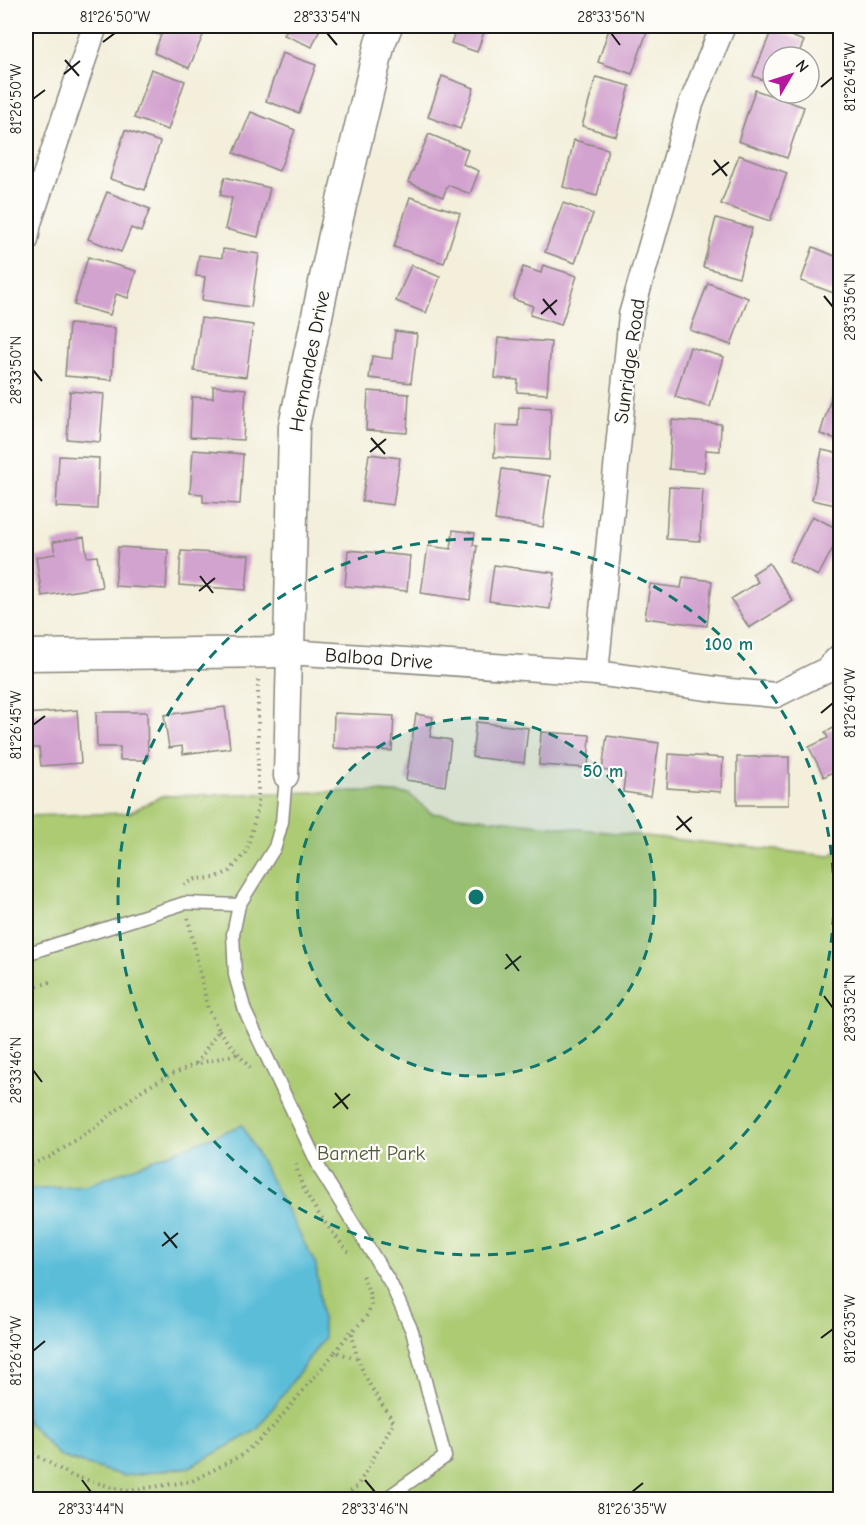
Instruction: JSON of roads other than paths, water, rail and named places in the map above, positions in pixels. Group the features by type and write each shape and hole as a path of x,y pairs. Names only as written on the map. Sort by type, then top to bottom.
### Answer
{"street":[{"path":"26,240 29,223 94,26"},
{"name":"Hernandes Drive","path":"286,776 294,426 335,230 380,43 387,26"},
{"name":"Sunridge Road","path":"596,673 631,315 691,104 723,26"},
{"name":"Balboa Drive","path":"26,655 289,652 596,673 776,695 826,670 840,656"}],"lane":[{"path":"286,776 282,822 275,847 239,904 233,934 235,975 245,1011 271,1070 321,1171 391,1284 412,1331 445,1457 384,1500"},
{"path":"26,954 185,903 239,904"}],"water":[{"path":"242,1125 316,1265 324,1338 257,1430 190,1467 123,1476 59,1456 26,1420 26,1190 86,1186"}],"park label":[{"name":"Barnett Park","path":"371,1153"}]}
